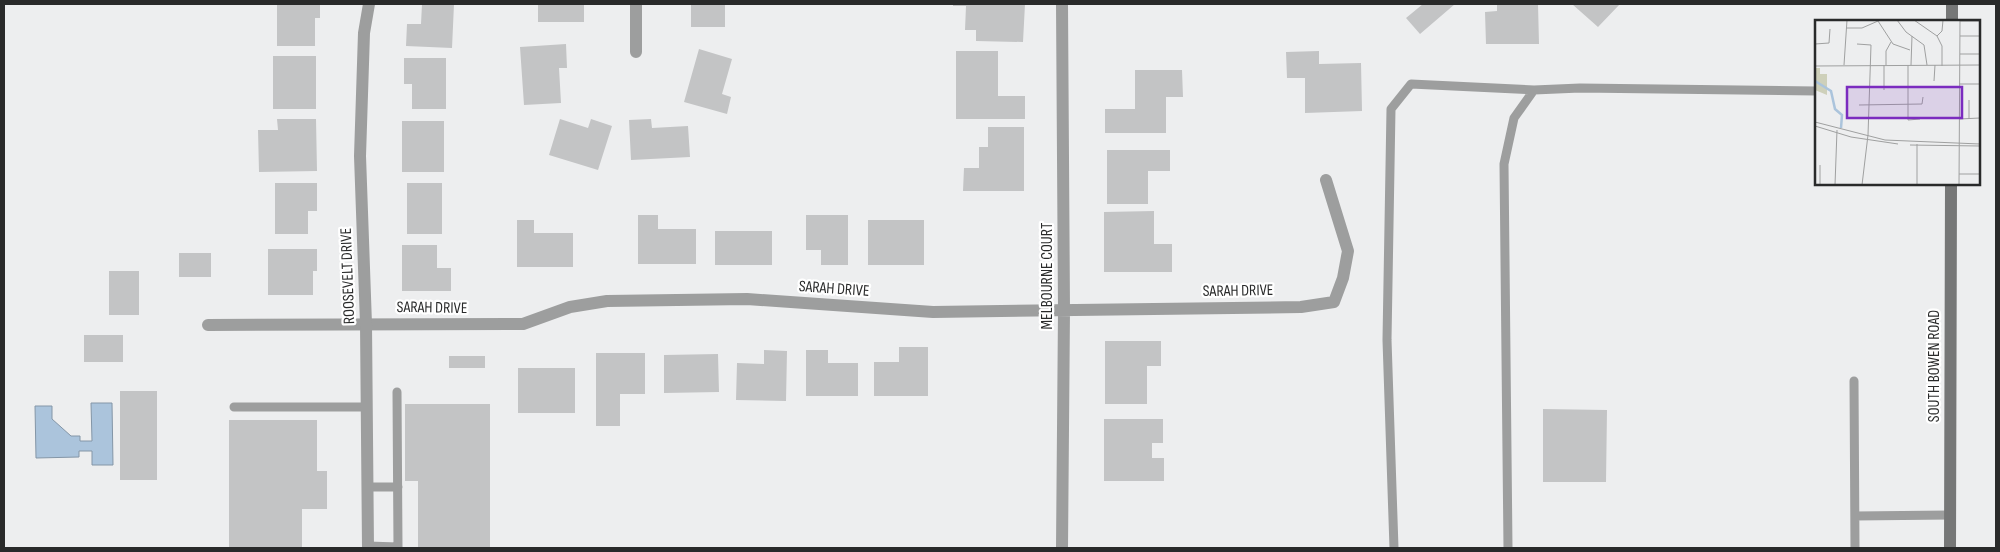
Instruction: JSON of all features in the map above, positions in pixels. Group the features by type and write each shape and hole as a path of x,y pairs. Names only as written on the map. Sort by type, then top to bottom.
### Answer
{"main road":[{"path":"1952,4 1952,20"},
{"name":"SOUTH BOWEN ROAD","path":"1950,548 1951,185"}],"street":[{"name":"ROOSEVELT DRIVE","path":"368,547 366,324 360,156 364,33 369,4"},
{"path":"636,4 636,52"},
{"name":"MELBOURNE COURT","path":"1062,4 1064,310 1062,548"},
{"name":"SARAH DRIVE","path":"208,325 522,324 570,307 607,301 747,299 934,312 1301,307 1334,302 1343,278 1348,251 1326,180"}],"lane":[{"path":"1394,548 1386,340 1391,109 1411,84 1534,90 1580,88 1815,91"},
{"path":"1508,548 1504,164 1514,118 1534,90"},
{"path":"1854,381 1855,548"},
{"path":"368,547 398,548 397,392"},
{"path":"234,407 367,407"},
{"path":"367,488 398,487"},
{"path":"1855,516 1950,515"}],"water":[{"path":"91,403 112,403 113,465 92,465 92,451 79,451 79,457 36,458 35,406 52,406 52,419 71,436 80,436 80,441 92,441"}],"building":[{"path":"277,4 320,4 320,18 315,18 315,46 277,46"},
{"path":"422,4 454,4 452,48 406,46 407,24 421,24"},
{"path":"538,4 584,4 584,22 538,22"},
{"path":"691,4 725,4 725,27 691,27"},
{"path":"953,4 1025,4 1023,42 976,41 976,30 965,30 966,6 953,6"},
{"path":"1423,4 1455,4 1420,34 1406,18"},
{"path":"1497,4 1538,4 1539,44 1486,44 1485,12 1497,11"},
{"path":"1572,4 1620,4 1598,27"},
{"path":"566,44 567,68 559,68 561,103 524,105 520,47"},
{"path":"699,49 732,59 722,94 731,97 727,114 684,102"},
{"path":"956,51 998,51 998,96 1025,96 1025,119 956,119"},
{"path":"1319,51 1319,64 1361,63 1362,111 1305,113 1305,78 1287,78 1286,52"},
{"path":"273,56 316,56 316,109 273,109"},
{"path":"404,58 446,58 446,109 412,109 412,84 404,84"},
{"path":"1135,70 1182,70 1183,97 1166,97 1166,133 1105,133 1105,109 1135,109"},
{"path":"277,119 316,119 317,171 259,172 258,130 278,130"},
{"path":"560,119 588,128 591,119 612,126 598,170 549,155"},
{"path":"651,119 652,128 688,126 690,157 631,160 629,120"},
{"path":"402,121 444,121 444,172 402,172"},
{"path":"988,127 1024,127 1024,191 963,191 964,168 979,168 979,147 988,147"},
{"path":"1107,150 1170,150 1170,171 1148,171 1148,204 1107,204"},
{"path":"275,183 317,183 317,211 308,211 308,234 275,234"},
{"path":"407,183 442,183 442,234 407,234"},
{"path":"1154,211 1154,244 1172,244 1172,272 1104,272 1104,212"},
{"path":"638,215 658,215 658,229 696,229 696,264 638,264"},
{"path":"806,215 848,215 848,265 821,265 821,250 806,250"},
{"path":"517,220 534,220 534,233 573,233 573,267 517,267"},
{"path":"868,220 924,220 924,265 868,265"},
{"path":"715,231 772,231 772,265 715,265"},
{"path":"402,245 437,245 437,268 451,268 451,291 402,291"},
{"path":"268,249 317,249 317,271 313,271 313,295 268,295"},
{"path":"179,253 211,253 211,277 179,277"},
{"path":"109,271 139,271 139,315 109,315"},
{"path":"84,335 123,335 123,362 84,362"},
{"path":"1105,341 1161,341 1161,366 1147,366 1147,404 1105,404"},
{"path":"899,347 928,347 928,396 874,396 874,362 899,362"},
{"path":"764,350 787,351 786,401 736,400 737,363 764,364"},
{"path":"806,350 828,350 828,363 858,363 858,396 806,396"},
{"path":"596,353 645,353 645,394 620,394 620,426 596,426"},
{"path":"718,354 719,392 664,393 664,355"},
{"path":"449,356 485,356 485,368 449,368"},
{"path":"518,368 575,368 575,413 518,413"},
{"path":"120,391 157,391 157,480 120,480"},
{"path":"405,404 490,404 490,548 418,548 418,481 405,481"},
{"path":"1543,409 1607,410 1606,482 1543,482"},
{"path":"1104,419 1163,419 1163,443 1152,443 1152,458 1164,458 1164,481 1104,481"},
{"path":"229,420 317,420 317,471 327,471 327,509 302,509 302,548 229,548"}]}
